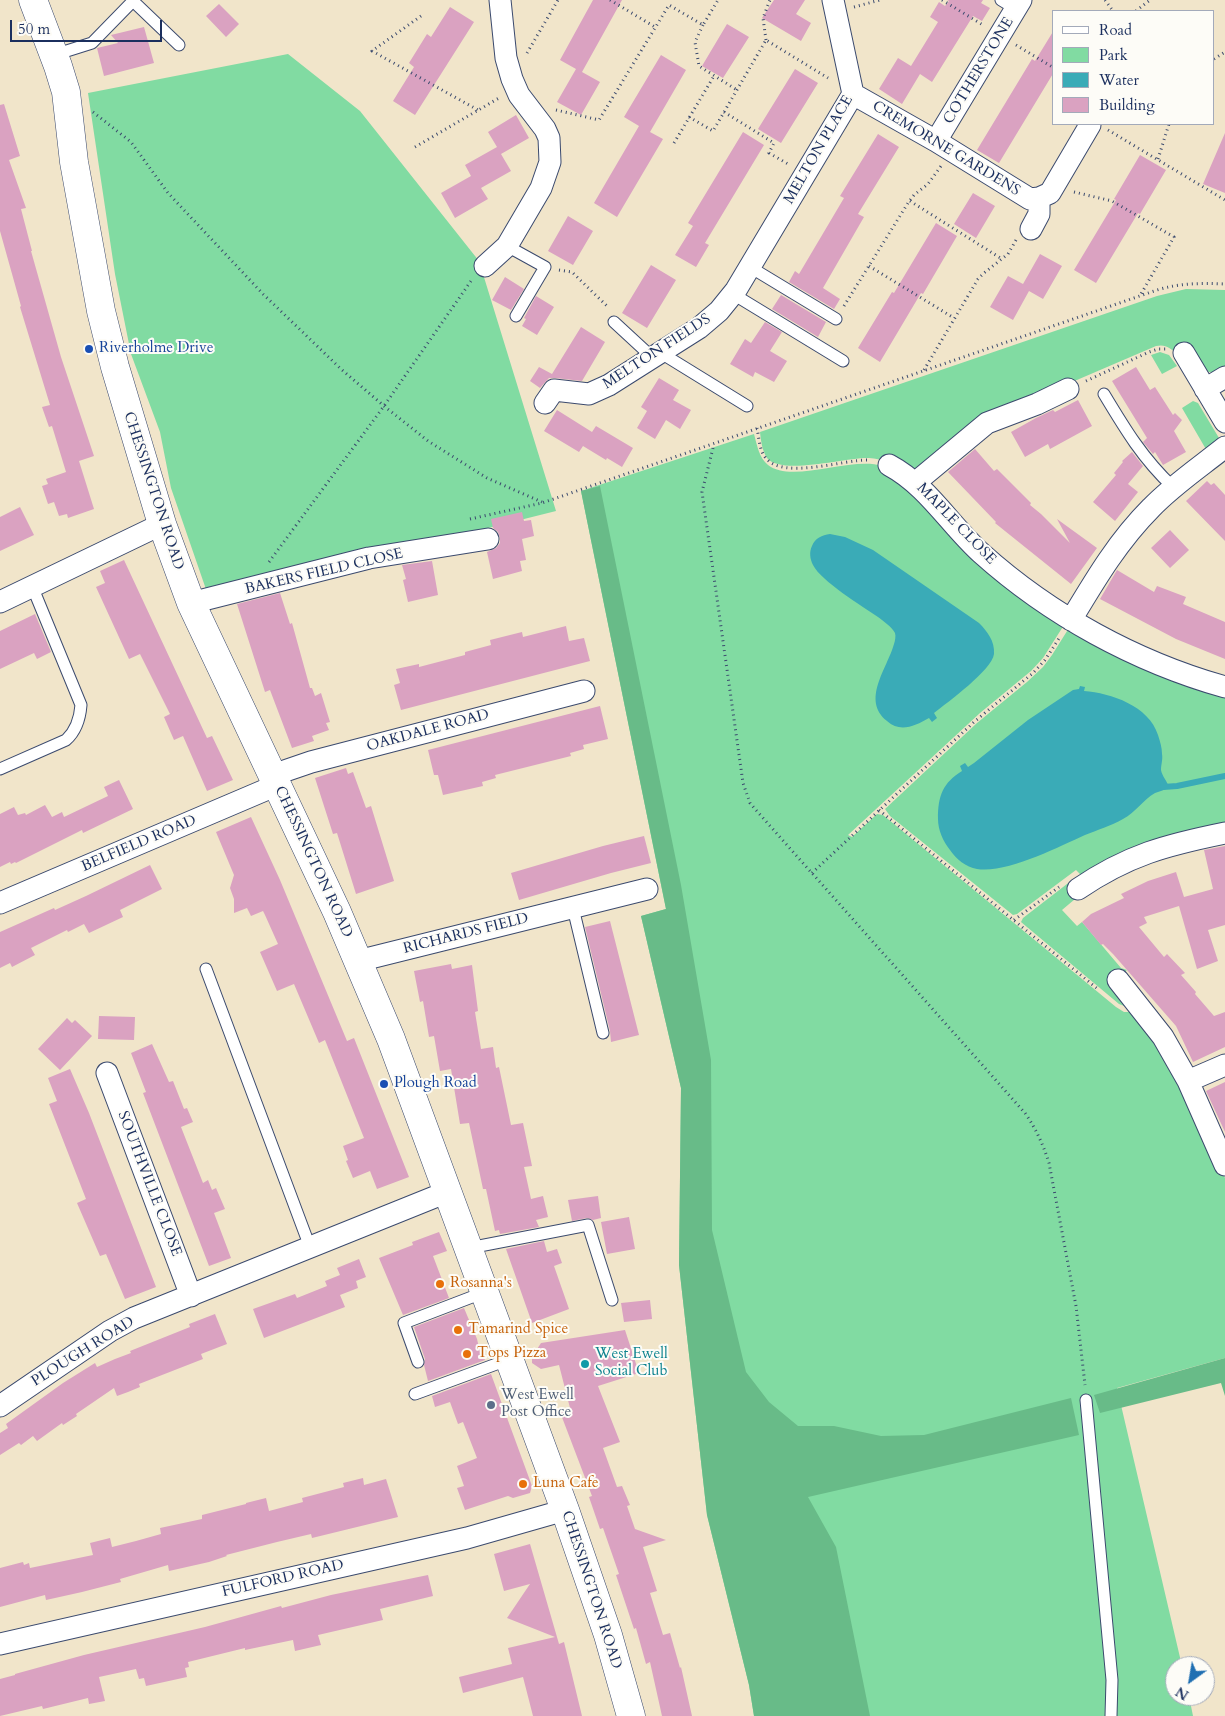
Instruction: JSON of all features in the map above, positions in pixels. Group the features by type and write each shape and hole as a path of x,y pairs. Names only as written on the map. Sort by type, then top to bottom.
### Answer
{"main road":[{"name":"CHESSINGTON ROAD","path":"34,0 66,92 74,162 101,311 117,376 162,524 191,603 337,912 391,1039 565,1510 608,1635 631,1716"}],"street":[{"path":"485,266 507,246 540,188 550,162 549,138 537,117 519,95 512,79 506,58 500,0"},
{"name":"COTHERSTONE","path":"944,146 1013,3"},
{"name":"MELTON PLACE","path":"735,292 853,94 834,6"},
{"name":"CREMORNE GARDENS","path":"853,94 944,146 1030,199 1046,193"},
{"name":"CREMORNE GARDENS","path":"1031,229 1039,214 1046,193 1090,125"},
{"name":"MELTON FIELDS","path":"545,403 554,390 589,394 609,385 699,328 719,312 735,292"},
{"path":"1184,353 1225,422"},
{"path":"1205,389 1225,376"},
{"path":"916,482 987,423 1037,404 1068,389"},
{"path":"1071,620 1121,542 1150,508 1173,487 1225,447"},
{"name":"MAPLE CLOSE","path":"889,465 916,482 961,534 981,553 1037,598 1071,620 1155,663 1191,677 1225,687"},
{"path":"0,602 162,524"},
{"name":"BAKERS FIELD CLOSE","path":"191,603 369,558 488,539"},
{"name":"OAKDALE ROAD","path":"275,780 311,762 584,691"},
{"name":"BELFIELD ROAD","path":"0,903 275,780"},
{"path":"1081,887 1122,862 1140,855 1171,845 1225,833"},
{"name":"RICHARDS FIELD","path":"358,961 647,888"},
{"path":"1110,987 1163,1037 1188,1081 1225,1165"},
{"path":"1188,1081 1225,1065"},
{"name":"SOUTHVILLE CLOSE","path":"106,1073 190,1296"},
{"name":"PLOUGH ROAD","path":"0,1406 110,1331 134,1318 447,1192"},
{"name":"FULFORD ROAD","path":"0,1644 467,1538 565,1510"}],"lane":[{"path":"54,55 92,43 133,1 179,45"},
{"path":"507,246 545,267 516,316"},
{"path":"750,267 836,319"},
{"path":"735,292 843,361"},
{"path":"614,322 657,356 747,406"},
{"path":"1104,394 1146,459 1173,487"},
{"path":"0,770 66,740 72,735 81,716 81,705 32,586"},
{"path":"573,908 603,1033"},
{"path":"206,969 310,1247"},
{"path":"468,1248 588,1225 612,1300"},
{"path":"418,1362 404,1323 485,1292"},
{"path":"415,1394 510,1359"},
{"path":"1086,1400 1112,1680 1111,1716"}],"path":[{"path":"610,0 655,27"},
{"path":"718,0 695,42 698,66 737,90"},
{"path":"689,117 713,131 766,40 763,18 770,0"},
{"path":"834,6 880,0"},
{"path":"1137,10 1150,0"},
{"path":"537,117 556,110 599,120 669,5 703,25"},
{"path":"421,16 372,51 479,110"},
{"path":"766,40 853,94"},
{"path":"674,143 714,76"},
{"path":"66,92 131,142 168,193 263,294 341,369 428,440 487,478 542,502"},
{"path":"724,112 774,143 769,153 806,174"},
{"path":"1090,125 1106,129 1225,200"},
{"path":"1158,159 1169,125"},
{"path":"836,319 910,201 928,184 944,146"},
{"path":"1046,193 1112,201 1174,237 1141,295"},
{"path":"910,201 1002,259"},
{"path":"924,370 978,279 1008,254 1022,230 1031,229"},
{"path":"264,569 384,406 470,282 485,266"},
{"path":"869,266 954,318"},
{"path":"545,267 572,272 612,311 614,322"},
{"path":"465,520 542,502 1141,295 1175,285 1194,283 1225,284"},
{"path":"1068,389 1155,350 1167,350 1176,357 1184,353"},
{"path":"757,428 762,452 775,466 797,468 864,460 876,460 889,465"},
{"path":"714,448 702,492 743,783 750,803 1025,1113 1035,1127 1044,1146 1049,1163 1076,1306 1086,1400"},
{"path":"812,873 974,722 1033,673 1045,660 1071,620"},
{"path":"879,810 1014,920 1110,987"},
{"path":"1014,920 1076,874 1081,887"}],"green space":[{"path":"288,54 360,111 479,261 556,511 209,598 171,488 160,432 131,354 115,274 88,93"},
{"path":"1186,289 1225,290 1225,369 1209,372 1188,362 1168,347 1156,346 1028,401 914,470 874,458 859,458 800,466 786,465 775,463 767,458 764,452 760,432 1157,296"},
{"path":"1160,352 1169,355 1177,366 1162,374 1151,355"},
{"path":"1193,401 1198,403 1219,438 1207,451 1182,408"},
{"path":"754,434 762,459 768,465 779,470 792,472 807,471 855,464 882,466 1064,625 1043,658 1031,671 980,713 848,835 852,837 877,814 883,815 1116,1007 1124,1012 1131,1012 1160,1045 1225,1178 1225,1358 1117,1388 1180,1656 1165,1656 1165,1706 1191,1706 1193,1716 754,1716 749,1685 707,1515 679,1265 681,1088 641,916 666,909 581,491"},
{"path":"600,486 681,885 711,1060 712,1230 746,1372 769,1402 798,1426 834,1426 881,1436 924,1435 1071,1398 1079,1435 808,1497 836,1547 870,1716 754,1716 749,1685 707,1515 679,1265 681,1088 641,916 666,909 581,491"},
{"path":"1069,628 1208,693 1225,697 1225,823 1083,877 1076,870 1017,914 1013,915 890,816 885,809 977,723 1043,667"},
{"path":"1076,877 1079,881 1081,894 1062,910 1077,926 1082,922 1121,968 1127,970 1112,983 1127,1007 1119,1004 1021,922 1023,918"},
{"path":"1225,1358 1225,1396 1221,1383 1100,1413 1094,1395"}],"water":[{"path":"830,534 845,537 873,550 979,623 990,637 994,649 991,661 978,677 934,713 937,718 932,722 929,718 913,726 897,727 887,721 880,713 876,704 876,694 878,684 891,654 895,633 890,626 833,586 813,565 810,553 813,543 819,537"},
{"path":"1080,686 1085,687 1084,691 1117,698 1128,703 1146,716 1159,737 1162,756 1161,770 1169,787 1155,793 1128,816 1109,826 1017,864 977,869 965,864 947,847 939,827 939,803 946,785 962,771 960,766 965,763 968,767 974,763 1028,720 1073,690 1079,689"}],"building":[{"path":"593,0 622,0 582,72 600,82 581,115 557,102 576,69 560,60"},
{"path":"774,0 805,0 796,14 811,23 801,41 762,18"},
{"path":"947,0 983,0 981,3 990,8 982,21 973,16 932,82 920,74 902,104 879,89 898,58 911,66 938,22 930,17 939,2 945,6 949,1"},
{"path":"219,4 239,24 226,37 206,16"},
{"path":"450,7 474,22 415,115 393,101 414,67 409,63 427,34 431,37"},
{"path":"727,24 749,37 723,78 702,66"},
{"path":"144,27 154,63 104,76 97,48 118,43 111,35"},
{"path":"1052,33 1052,75 999,163 977,150 1032,59 1035,61"},
{"path":"661,55 686,70 650,132 663,139 617,217 594,203 639,126 624,117"},
{"path":"795,69 818,83 781,143 758,129"},
{"path":"4,104 20,156 9,160 26,208 21,209 31,251 61,357 94,456 79,461 94,509 68,518 67,514 59,516 54,502 48,504 42,486 48,484 46,479 66,472 52,426 49,427 42,407 50,405 20,307 0,231 0,105"},
{"path":"516,115 529,138 501,154 511,171 481,188 488,199 455,218 441,193 471,176 465,165 497,147 488,132"},
{"path":"743,132 764,145 705,243 709,245 696,267 675,255 693,226 688,223"},
{"path":"1225,133 1225,193 1203,184"},
{"path":"878,134 899,147 858,214 864,217 823,288 840,299 834,309 789,282 795,271 799,274 844,198 840,196"},
{"path":"1140,155 1166,170 1096,283 1074,270 1116,200 1114,199"},
{"path":"973,193 995,206 976,238 954,224"},
{"path":"568,216 593,231 573,265 548,251"},
{"path":"936,223 957,236 880,362 858,348"},
{"path":"1040,254 1062,266 1043,299 1029,291 1013,320 990,307 1008,276 1023,284"},
{"path":"651,265 676,280 647,328 622,313"},
{"path":"505,277 524,289 511,310 492,300"},
{"path":"781,295 826,322 818,337 772,309"},
{"path":"536,296 554,307 537,335 522,326 526,319 524,318"},
{"path":"765,322 782,332 770,351 787,361 774,382 755,372 753,377 730,364 745,339 751,343"},
{"path":"581,327 605,342 582,381 549,378 540,388 530,381 539,367 552,374"},
{"path":"1136,367 1150,390 1155,387 1173,415 1175,413 1182,420 1174,431 1186,452 1163,465 1155,452 1153,454 1143,442 1147,438 1112,381"},
{"path":"659,378 679,390 673,400 691,410 680,429 666,420 655,439 637,428 647,411 641,407"},
{"path":"1078,400 1092,426 1050,449 1048,444 1025,457 1011,432 1036,418 1053,410 1055,412"},
{"path":"557,410 592,432 596,426 633,448 622,467 583,446 579,452 544,431"},
{"path":"975,449 994,471 997,469 1031,503 1030,505 1070,543 1057,519 1097,548 1071,584 995,523 948,472"},
{"path":"1132,452 1143,466 1128,484 1138,492 1115,521 1093,502 1116,475 1114,473 1122,461"},
{"path":"1207,481 1211,485 1214,483 1225,495 1225,541 1186,501"},
{"path":"20,507 34,535 0,551 0,517"},
{"path":"522,512 524,521 531,520 534,536 522,539 526,560 520,561 522,571 493,579 487,552 496,548 500,543 500,538 498,532 493,528 491,519"},
{"path":"1170,530 1189,550 1170,568 1151,548"},
{"path":"124,560 207,738 212,736 233,780 207,791 183,736 174,740 164,717 170,714 140,654 129,659 96,587 105,583 100,571"},
{"path":"432,561 438,595 408,602 403,580 406,579 402,565"},
{"path":"1117,570 1154,592 1157,586 1186,597 1183,604 1225,622 1225,659 1176,639 1100,599"},
{"path":"280,593 290,624 292,623 310,688 312,688 315,696 321,693 330,722 326,723 329,730 312,736 314,741 292,748 270,690 265,692 237,604"},
{"path":"35,614 51,652 37,659 34,653 0,669 0,631"},
{"path":"566,626 569,641 584,638 590,661 401,710 394,685 400,683 396,669 419,664 419,667 465,655 465,652 491,645 490,640 522,632 523,637"},
{"path":"600,706 608,739 583,745 584,749 570,753 571,756 495,775 496,778 482,782 483,786 443,795 438,775 434,775 428,750"},
{"path":"346,768 348,774 353,772 366,808 371,806 394,881 356,894 337,833 333,834 315,778"},
{"path":"119,780 133,809 83,833 82,830 16,863 11,864 10,862 0,867 0,814 14,807 18,815 25,813 26,815 45,805 52,817 62,812 64,817 108,796 104,787"},
{"path":"251,817 280,880 347,1041 354,1038 409,1177 377,1189 370,1171 353,1178 346,1161 348,1160 343,1146 364,1138 325,1040 319,1043 294,984 277,991 260,952 278,944 263,911 251,916 247,908 234,913 234,899 230,888 234,875 216,832"},
{"path":"644,836 651,863 519,900 511,873"},
{"path":"1225,846 1225,925 1208,930 1218,961 1197,969 1179,906 1144,917 1147,923 1139,927 1164,957 1167,954 1185,973 1181,975 1214,1016 1225,1012 1225,1047 1193,1062 1176,1026 1113,954 1103,944 1101,945 1082,922 1091,914 1124,898 1121,894 1148,881 1176,872 1184,897 1213,889 1204,850"},
{"path":"150,865 162,889 120,910 123,917 89,933 84,924 68,932 67,930 31,948 35,955 12,967 10,963 0,968 0,932 54,908 55,910"},
{"path":"610,921 639,1035 611,1042 585,927"},
{"path":"451,964 452,969 472,965 478,1011 475,1012 481,1049 493,1047 496,1068 499,1067 511,1125 523,1123 532,1166 524,1167 531,1199 543,1196 548,1217 536,1220 539,1227 500,1234 499,1230 495,1231 486,1189 483,1189 469,1123 460,1124 451,1069 440,1071 434,1036 429,1037 423,1001 420,1002 414,971"},
{"path":"99,1016 135,1017 134,1040 98,1039"},
{"path":"67,1018 72,1023 75,1020 92,1036 60,1070 38,1049"},
{"path":"152,1044 169,1082 173,1081 184,1109 187,1108 193,1122 181,1127 203,1183 208,1180 212,1190 216,1188 225,1209 214,1213 231,1258 209,1266 143,1093 146,1092 131,1053"},
{"path":"70,1069 89,1113 156,1287 125,1299 106,1254 100,1256 77,1203 86,1199 49,1104 57,1101 48,1078"},
{"path":"1225,1082 1225,1132 1206,1091"},
{"path":"598,1196 601,1218 572,1221 568,1200"},
{"path":"629,1217 635,1249 607,1254 601,1222"},
{"path":"439,1232 447,1251 433,1256 449,1298 403,1315 379,1258 413,1245 412,1242"},
{"path":"544,1241 547,1252 557,1249 562,1263 554,1266 569,1309 532,1323 506,1249"},
{"path":"359,1259 366,1277 356,1281 358,1288 340,1295 345,1307 264,1338 253,1309 295,1294 297,1298 327,1286 325,1281 340,1275 337,1268"},
{"path":"650,1300 652,1319 624,1322 621,1303"},
{"path":"464,1308 477,1339 480,1352 482,1352 485,1360 428,1381 424,1365 425,1359 414,1327"},
{"path":"215,1314 227,1344 201,1354 203,1359 139,1384 140,1387 128,1392 117,1396 114,1388 76,1414 77,1416 63,1425 62,1423 37,1441 33,1436 21,1445 19,1443 0,1455 0,1433 8,1428 6,1424 63,1383 95,1363 97,1367 131,1353 130,1351 190,1327 189,1324"},
{"path":"625,1330 639,1373 598,1386 620,1442 603,1448 617,1487 622,1486 630,1505 627,1506 635,1529 666,1540 643,1547 657,1591 650,1593 663,1635 670,1633 681,1667 692,1716 662,1716 650,1662 646,1664 636,1628 634,1629 616,1575 619,1574 603,1528 600,1529 589,1497 592,1496 560,1412 570,1408 559,1365 541,1369 532,1363 532,1357 541,1343"},
{"path":"491,1374 532,1486 530,1493 513,1498 508,1496 465,1510 457,1488 464,1486 457,1466 477,1458 463,1422 458,1424 450,1402 435,1407 432,1396"},
{"path":"363,1478 364,1485 386,1479 398,1517 312,1538 311,1534 277,1542 226,1555 209,1562 169,1571 168,1565 120,1579 121,1582 82,1592 46,1600 45,1595 0,1607 0,1568 23,1562 24,1565 29,1563 30,1568 93,1555 90,1543 110,1538 112,1547 136,1541 161,1534 160,1528 202,1519 202,1515 266,1498 269,1511 303,1502 302,1498 344,1487 343,1483"},
{"path":"530,1544 559,1644 564,1642 582,1716 533,1716 523,1677 463,1693 459,1677 512,1664 508,1648 555,1637 507,1618 530,1584 504,1591 494,1554"},
{"path":"428,1575 433,1596 380,1609 383,1620 318,1635 321,1645 295,1651 293,1640 245,1650 245,1648 188,1662 189,1667 185,1668 187,1677 146,1686 144,1678 139,1679 136,1669 99,1677 105,1701 89,1704 88,1698 43,1709 42,1706 0,1716 0,1679 15,1674 84,1655 205,1627 281,1606 282,1608 331,1595"}],"waterway":[{"path":"1163,787 1225,776"}],"place":[{"name":"Riverholme Drive","path":"89,349"},
{"name":"Plough Road","path":"384,1084"},
{"name":"Rosanna's","path":"440,1284"},
{"name":"Tamarind Spice","path":"458,1330"},
{"name":"Tops Pizza","path":"467,1354"},
{"name":"West Ewell Social Club","path":"585,1364"},
{"name":"West Ewell Post Office","path":"491,1405"},
{"name":"Luna Cafe","path":"523,1484"}]}
